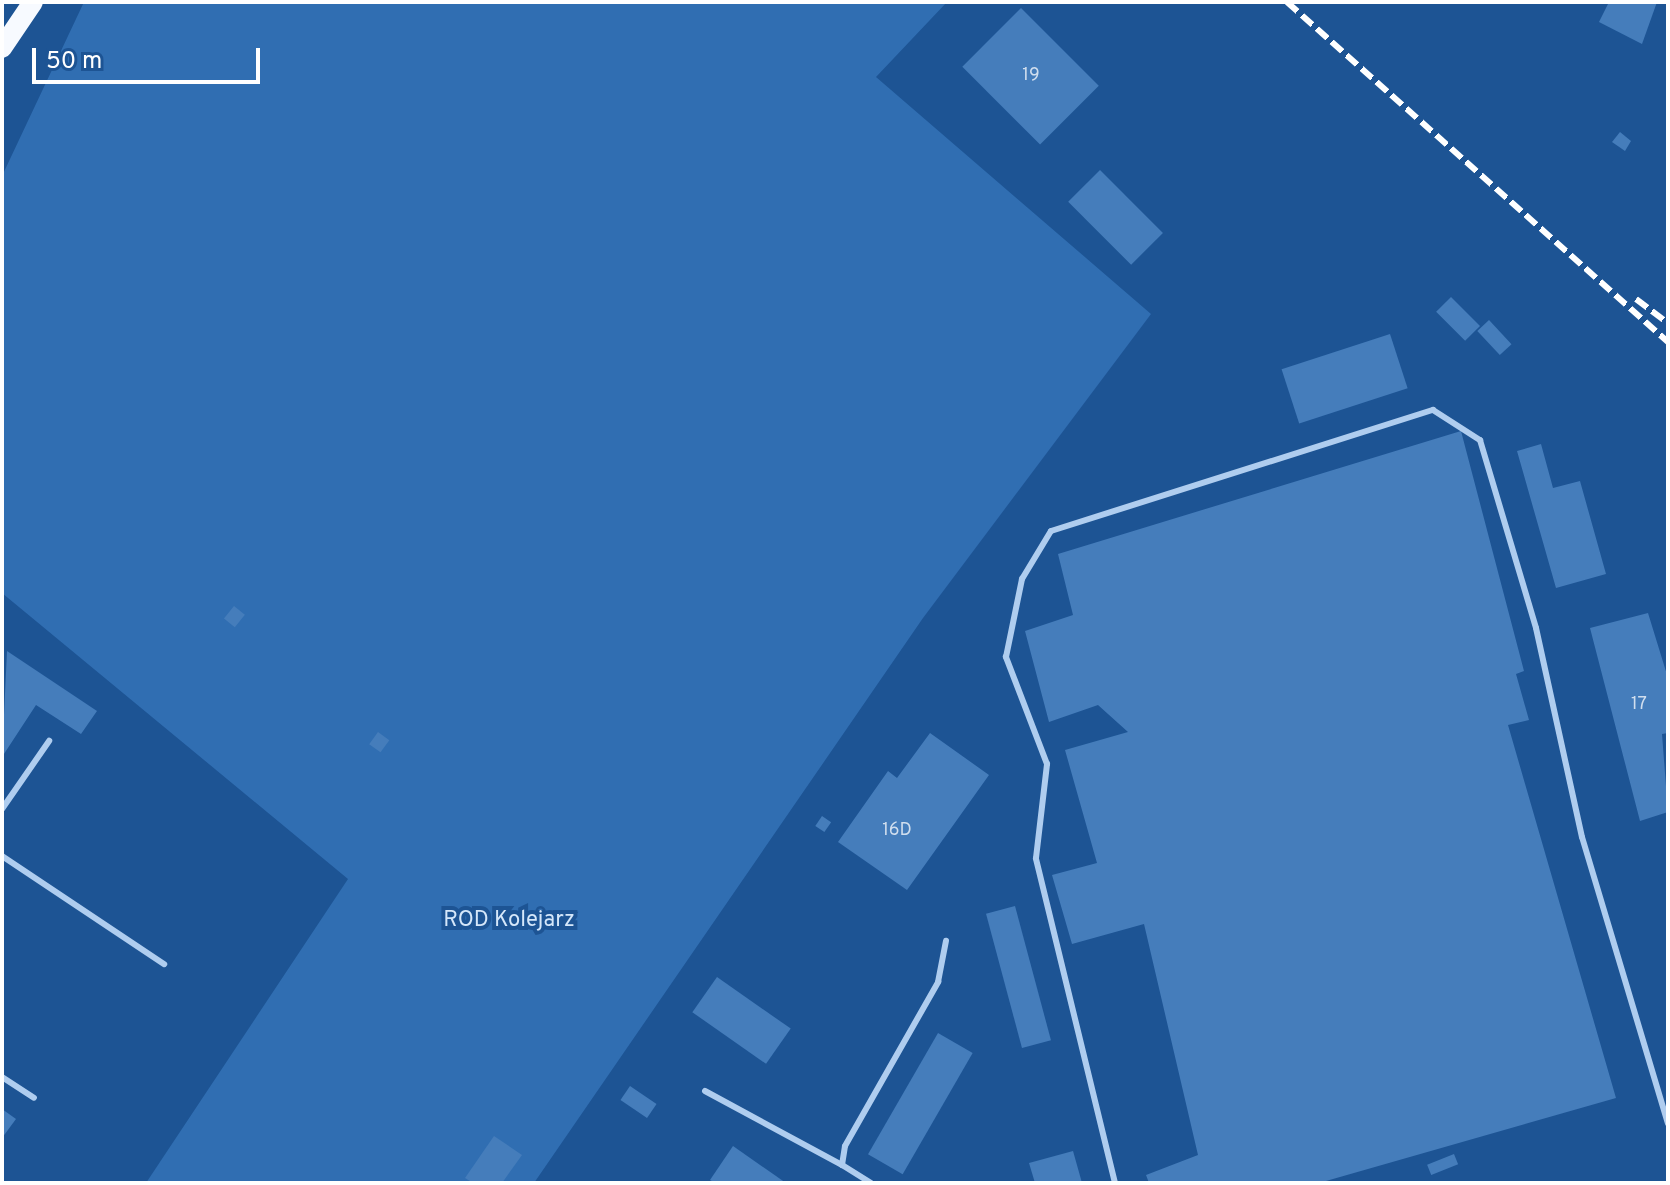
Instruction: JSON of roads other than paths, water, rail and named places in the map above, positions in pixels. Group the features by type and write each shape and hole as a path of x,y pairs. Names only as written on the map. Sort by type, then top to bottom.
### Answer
{"main road":[{"path":"2,48 33,2"}],"lane":[{"path":"1115,1183 1036,858 1047,764 1006,657 1022,579 1051,531 1433,410 1480,440 1536,628 1582,837 1668,1123"},
{"path":"2,809 49,741"},
{"path":"2,856 164,964"},
{"path":"842,1165 845,1146 938,982 946,941"},
{"path":"2,1077 34,1098"},
{"path":"705,1091 871,1183"}],"railway":[{"path":"1287,2 1668,342"},
{"path":"1636,299 1668,323"}],"park label":[{"name":"ROD Kolejarz","path":"509,921"}]}
